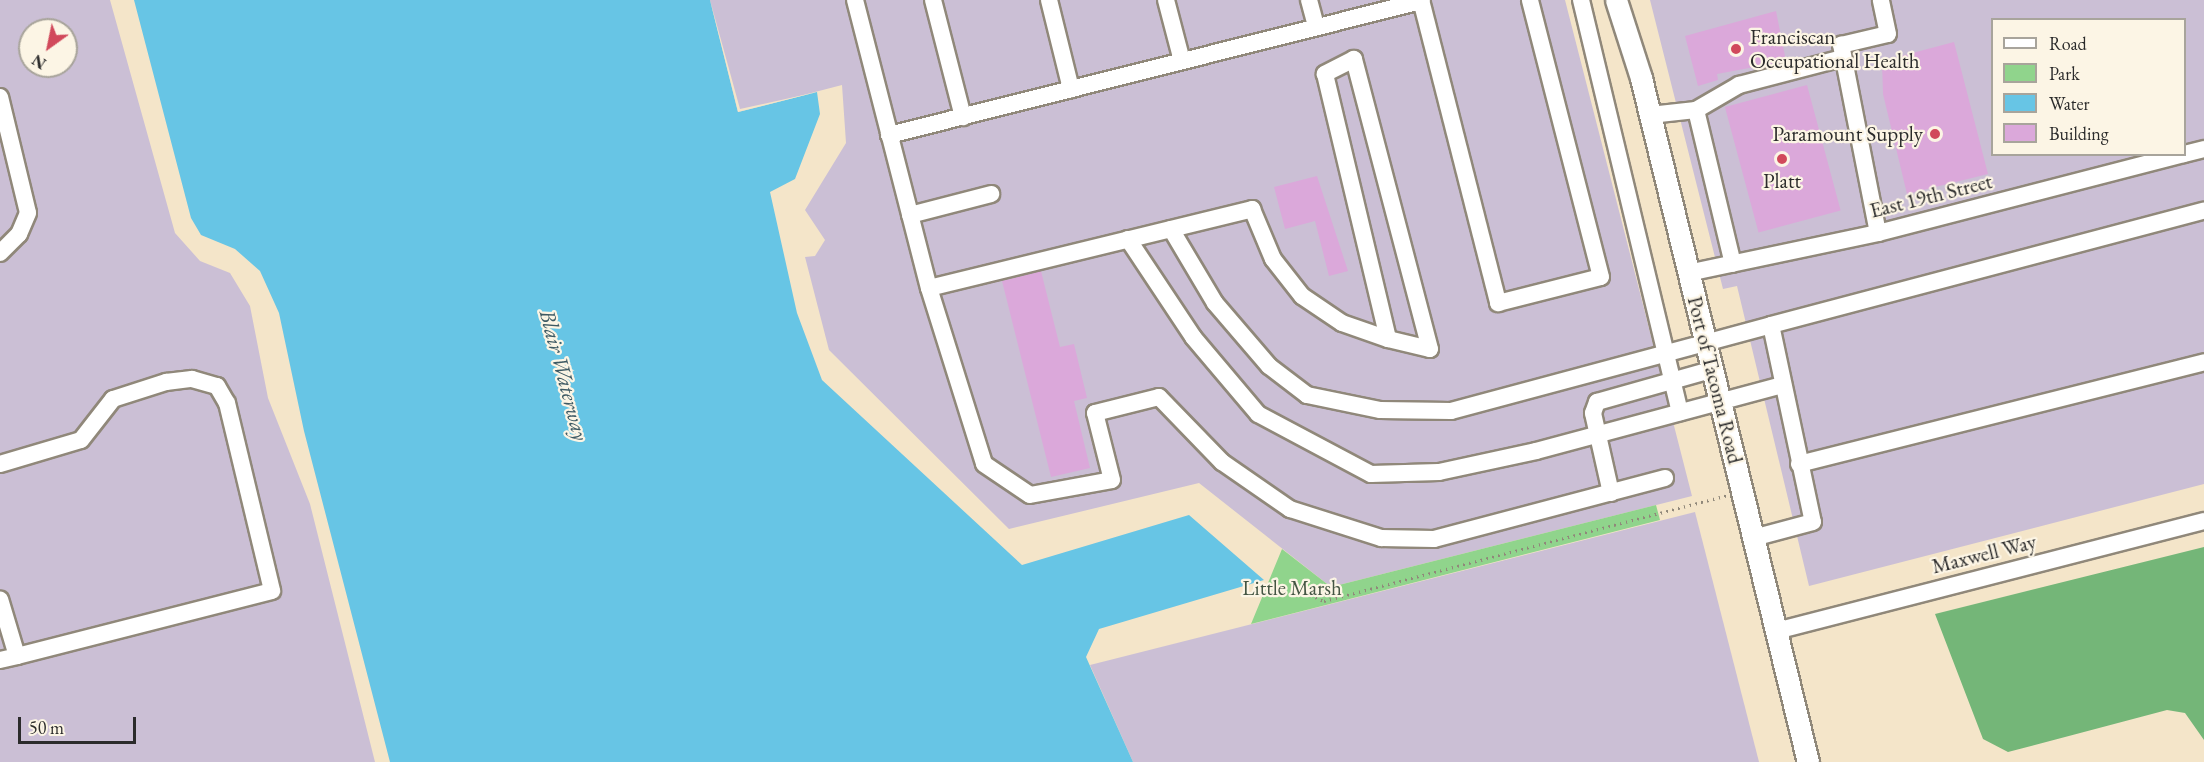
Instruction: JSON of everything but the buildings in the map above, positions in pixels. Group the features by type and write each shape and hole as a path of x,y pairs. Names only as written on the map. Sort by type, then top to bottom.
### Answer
{"main road":[{"name":"Port of Tacoma Road","path":"1616,0 1650,115 1808,762"}],"street":[{"path":"855,0 929,288 984,464 1030,495 1112,480 1095,413 1159,397 1222,462 1290,509 1382,538 1434,539 1665,478"},
{"path":"933,0 963,117"},
{"path":"1049,0 1071,89"},
{"path":"1166,0 1182,61"},
{"path":"1309,0 1316,27"},
{"path":"890,135 1421,0 1498,303 1601,277 1530,0"},
{"path":"1581,0 1680,412"},
{"path":"1878,233 1841,45 1888,34 1881,0"},
{"path":"1650,115 1696,110 1739,85 1843,58"},
{"path":"929,288 1252,209 1273,259 1302,296 1342,322 1388,339 1430,349 1354,59 1325,74 1388,339"},
{"path":"0,97 28,213 19,234 0,254"},
{"path":"1696,110 1733,264"},
{"name":"East 19th Street","path":"2186,154 2204,149"},
{"name":"East 19th Street","path":"1688,273 1878,233 2176,156"},
{"path":"910,215 991,194"},
{"path":"1171,228 1215,303 1269,366 1307,395 1380,410 1451,411 2204,212"},
{"path":"1128,239 1193,337 1258,414 1371,474 1439,472 1600,434 1783,385"},
{"path":"1753,538 1813,522 1771,325"},
{"path":"1799,464 2204,362"},
{"path":"1611,493 1600,434 1593,412 1597,402 1711,370"},
{"path":"0,464 81,440 113,399 166,382 192,379 217,386 227,403 272,591 8,658 0,599"},
{"name":"Maxwell Way","path":"1776,631 2204,521"}],"path":[{"path":"1299,590 1324,601 1742,492"}],"shaded area":[{"path":"0,0 113,0 232,270 252,305 313,503 378,762 0,762"},
{"path":"710,0 1565,0 1692,496 1331,587 1199,483 1009,529 829,350 805,257 815,256 825,240 805,210 846,143 842,85 738,112"},
{"path":"1650,0 2204,0 2204,484 1809,586 1737,286 1723,289"},
{"path":"1695,512 1759,762 1133,762 1090,665"}],"green space":[{"name":"Little Marsh","path":"1656,505 1660,520 1251,624 1282,549 1331,587"},
{"path":"2204,547 2204,740 2185,713 2167,710 2008,752 1983,739 1935,614"}],"water":[{"name":"Blair Waterway","path":"113,0 710,0 738,112 817,92 820,114 795,179 770,192 797,313 822,380 1022,565 1189,515 1264,580 1099,629 1086,657 1133,762 378,762 313,503 252,305 232,270 201,259"}],"pier":[{"path":"110,0 134,0 191,218 201,235 235,249 260,271 279,313 304,431 390,762 375,762 310,504 268,398 250,306 230,273 200,261 175,233"},
{"path":"710,0 740,109 817,92 738,112"}],"place":[{"name":"Franciscan Occupational Health","path":"1736,49"},
{"name":"Paramount Supply","path":"1935,134"},
{"name":"Platt","path":"1782,159"}]}
